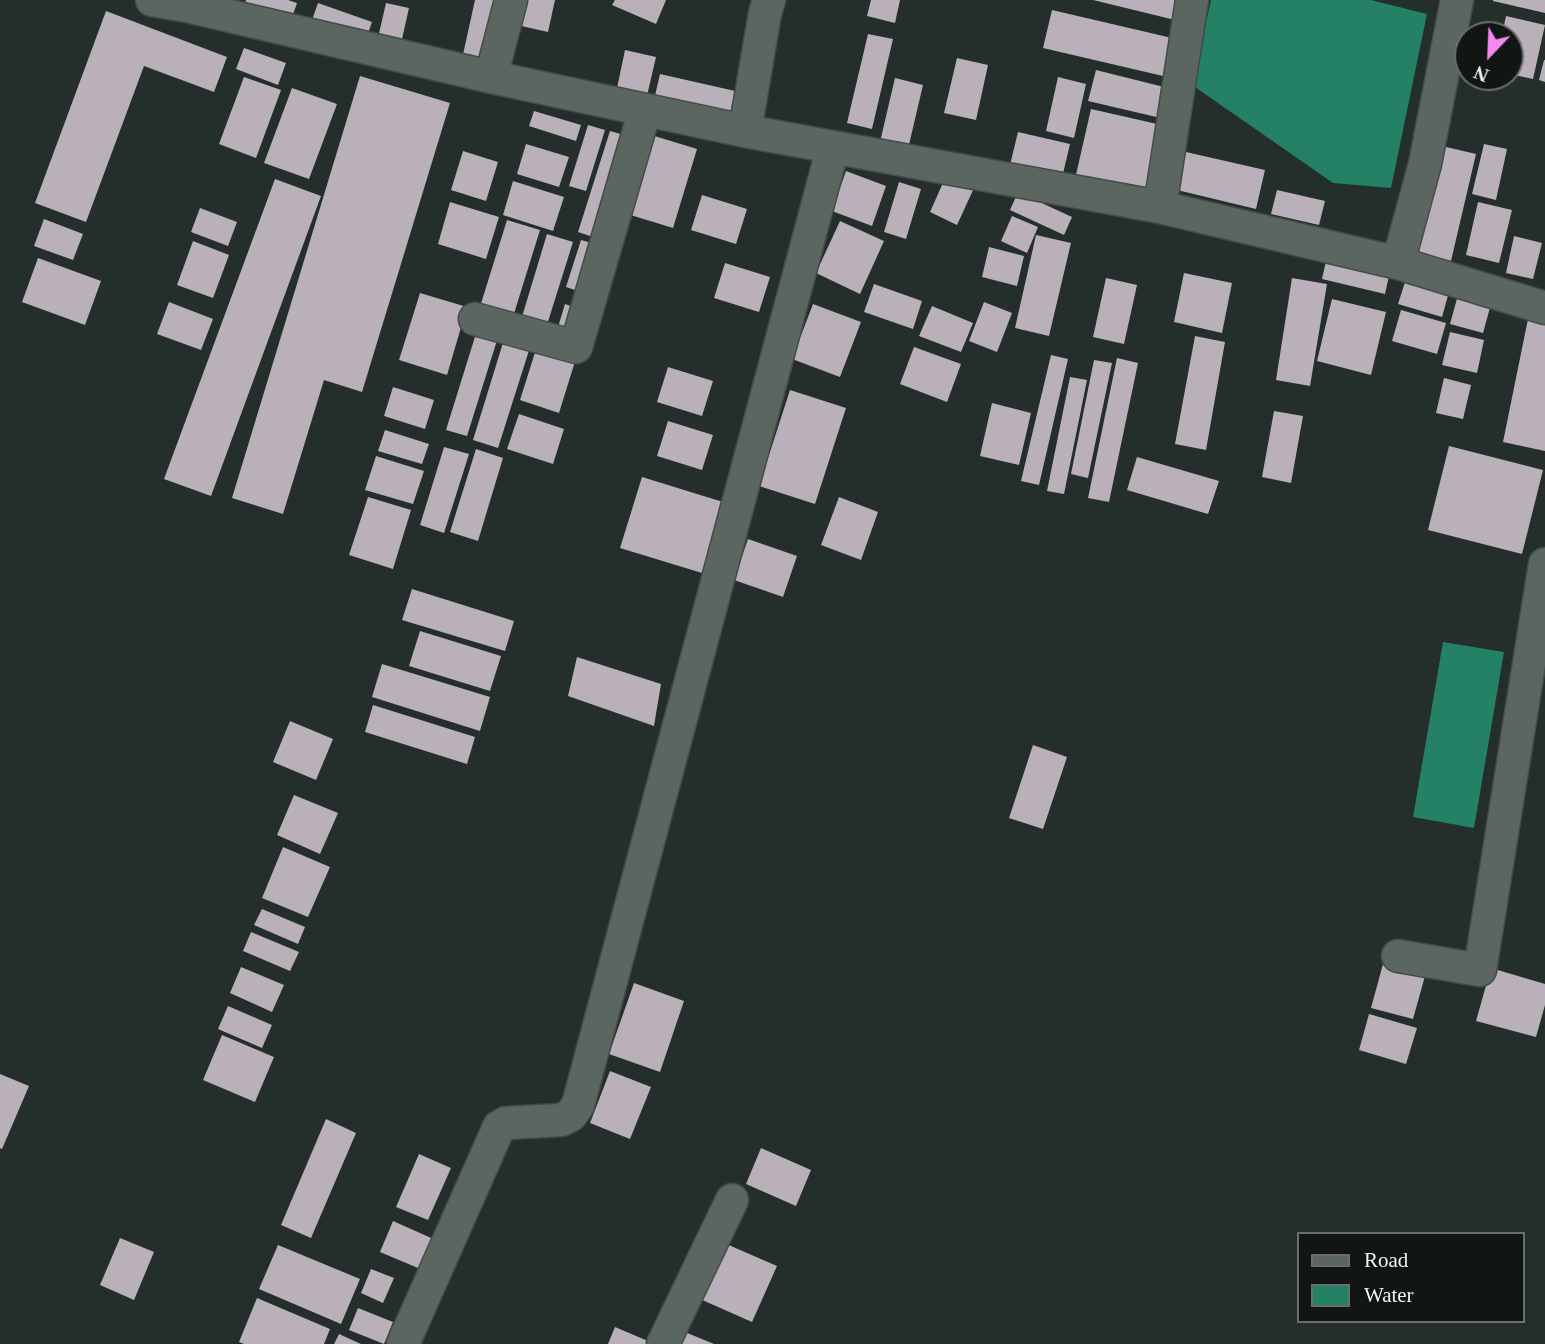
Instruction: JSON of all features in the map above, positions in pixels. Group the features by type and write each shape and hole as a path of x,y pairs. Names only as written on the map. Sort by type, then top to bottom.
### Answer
{"street":[{"path":"152,0 188,3 491,77 745,131 1160,207 1398,263 1545,308"},
{"path":"491,77 511,0"},
{"path":"745,131 769,0"},
{"path":"1160,207 1192,0"},
{"path":"1398,263 1424,164 1457,0"},
{"path":"475,319 576,347 645,110"},
{"path":"403,1344 499,1127 506,1123 561,1120 571,1115 578,1105 833,147"},
{"path":"1398,956 1480,971 1545,564"},
{"path":"663,1344 732,1200"}],"water":[{"path":"1211,0 1371,0 1427,14 1391,188 1333,183 1192,85"},
{"path":"1443,642 1504,652 1474,828 1413,817"}],"building":[{"path":"246,0 288,0 297,3 290,23 244,7"},
{"path":"475,0 504,0 489,65 462,59"},
{"path":"522,0 555,0 548,32 517,25"},
{"path":"615,0 666,0 656,24 612,5"},
{"path":"871,0 900,0 895,23 867,16"},
{"path":"1093,0 1180,0 1175,20"},
{"path":"1545,0 1545,13 1493,1"},
{"path":"318,3 372,22 365,42 311,23"},
{"path":"386,3 409,8 400,48 377,42"},
{"path":"1052,10 1172,38 1163,76 1043,48"},
{"path":"106,11 227,57 214,92 144,66 86,222 35,203"},
{"path":"1506,16 1545,25 1533,79 1524,77 1524,21 1505,21"},
{"path":"868,34 893,39 872,129 847,123"},
{"path":"244,48 286,63 278,85 236,69"},
{"path":"625,50 656,57 646,100 616,93"},
{"path":"957,58 988,65 976,120 944,113"},
{"path":"1545,60 1545,82 1539,80"},
{"path":"1096,70 1172,89 1165,119 1088,101"},
{"path":"660,74 735,91 729,118 654,100"},
{"path":"360,76 450,103 362,392 324,380 283,514 232,498"},
{"path":"244,77 281,90 256,158 219,144"},
{"path":"1058,77 1086,84 1074,138 1046,131"},
{"path":"895,78 923,85 908,149 880,142"},
{"path":"292,88 337,104 309,179 264,163"},
{"path":"1091,109 1166,126 1150,196 1075,179"},
{"path":"534,111 581,125 576,141 529,126"},
{"path":"588,125 605,130 586,191 569,186"},
{"path":"610,131 631,137 599,239 578,232"},
{"path":"1018,132 1070,144 1061,182 1009,169"},
{"path":"648,134 697,149 673,228 624,213"},
{"path":"526,144 569,157 559,187 517,174"},
{"path":"1484,144 1507,149 1496,200 1472,194"},
{"path":"1442,146 1476,154 1451,261 1416,253"},
{"path":"463,151 498,162 486,201 451,190"},
{"path":"1186,152 1265,170 1256,209 1177,190"},
{"path":"846,171 886,186 872,226 832,211"},
{"path":"946,176 974,188 957,225 930,212"},
{"path":"275,179 321,196 211,496 164,479"},
{"path":"513,181 564,197 553,231 503,215"},
{"path":"899,182 921,189 906,239 884,232"},
{"path":"1277,190 1325,201 1319,225 1271,214"},
{"path":"1018,192 1072,217 1064,235 1010,210"},
{"path":"702,195 747,209 736,244 691,230"},
{"path":"450,202 499,217 486,259 438,244"},
{"path":"1478,202 1512,210 1499,263 1466,255"},
{"path":"200,208 237,222 228,246 191,232"},
{"path":"1012,216 1038,227 1027,253 1001,241"},
{"path":"44,219 83,234 73,260 34,246"},
{"path":"507,220 540,230 512,320 479,310"},
{"path":"840,221 884,241 860,294 816,273"},
{"path":"547,234 573,242 546,328 521,320"},
{"path":"1036,235 1071,243 1049,336 1015,328"},
{"path":"1514,236 1542,243 1533,279 1506,273"},
{"path":"581,240 599,245 584,293 566,287"},
{"path":"193,241 229,255 213,298 177,285"},
{"path":"989,247 1024,256 1017,286 982,277"},
{"path":"38,258 101,281 85,325 22,302"},
{"path":"1326,261 1389,276 1385,294 1322,279"},
{"path":"725,263 770,277 759,312 714,298"},
{"path":"1184,273 1232,283 1222,333 1174,322"},
{"path":"1106,278 1137,285 1124,344 1093,337"},
{"path":"1292,278 1327,284 1310,386 1276,380"},
{"path":"1406,279 1449,292 1442,317 1398,304"},
{"path":"874,284 922,301 913,329 864,312"},
{"path":"420,293 467,307 447,375 399,360"},
{"path":"1458,295 1491,304 1483,333 1450,324"},
{"path":"1332,299 1386,312 1371,375 1317,361"},
{"path":"169,302 213,319 201,350 157,334"},
{"path":"984,302 1012,313 997,352 969,341"},
{"path":"565,304 580,309 570,341 555,337"},
{"path":"813,304 861,322 840,377 792,359"},
{"path":"932,306 973,323 961,352 919,336"},
{"path":"1401,310 1446,323 1437,354 1392,341"},
{"path":"1528,319 1545,322 1545,451 1503,442"},
{"path":"478,327 499,334 467,436 446,430"},
{"path":"1450,332 1484,340 1477,373 1442,365"},
{"path":"506,333 532,341 498,448 473,440"},
{"path":"1195,336 1225,342 1206,450 1175,444"},
{"path":"538,343 577,355 559,413 520,400"},
{"path":"914,347 961,364 947,402 900,384"},
{"path":"1051,355 1068,359 1039,485 1021,481"},
{"path":"1117,358 1138,363 1109,502 1088,498"},
{"path":"1094,360 1112,363 1088,478 1071,474"},
{"path":"668,367 713,381 702,416 657,402"},
{"path":"1070,377 1087,380 1064,494 1047,491"},
{"path":"1444,378 1471,385 1463,419 1436,413"},
{"path":"393,387 434,400 425,429 384,416"},
{"path":"790,390 846,408 815,504 759,486"},
{"path":"992,403 1031,413 1019,465 980,456"},
{"path":"1274,411 1303,416 1291,483 1262,477"},
{"path":"519,414 564,429 553,464 507,449"},
{"path":"668,421 713,435 702,470 657,456"},
{"path":"385,430 429,444 422,464 378,451"},
{"path":"1449,446 1543,470 1522,554 1428,530"},
{"path":"444,447 469,454 444,533 420,525"},
{"path":"476,449 503,458 478,541 450,532"},
{"path":"376,456 424,471 413,504 365,490"},
{"path":"1137,457 1219,481 1208,514 1127,490"},
{"path":"642,477 723,502 702,573 620,548"},
{"path":"368,497 411,510 393,569 349,555"},
{"path":"839,497 878,512 861,560 821,545"},
{"path":"748,539 797,556 783,597 734,580"},
{"path":"412,589 514,621 505,651 402,620"},
{"path":"420,631 501,656 490,691 409,666"},
{"path":"577,657 661,684 654,726 568,696"},
{"path":"382,664 490,697 480,731 372,697"},
{"path":"373,705 475,737 467,764 365,732"},
{"path":"290,721 333,739 316,780 273,762"},
{"path":"1033,745 1067,757 1043,829 1009,818"},
{"path":"294,795 338,813 320,854 277,835"},
{"path":"283,847 330,867 308,917 262,898"},
{"path":"262,909 305,927 298,944 254,925"},
{"path":"251,932 299,952 290,971 243,951"},
{"path":"1383,964 1425,976 1413,1019 1371,1008"},
{"path":"241,967 284,985 272,1012 230,993"},
{"path":"1491,968 1545,984 1545,1005 1536,1037 1476,1021"},
{"path":"634,983 684,1001 660,1072 609,1054"},
{"path":"228,1006 272,1025 262,1048 218,1029"},
{"path":"1369,1014 1417,1028 1406,1064 1359,1050"},
{"path":"222,1035 274,1057 255,1102 203,1080"},
{"path":"610,1071 651,1087 630,1139 590,1123"},
{"path":"0,1074 29,1086 2,1149 0,1148"},
{"path":"326,1119 356,1133 311,1238 281,1225"},
{"path":"761,1148 811,1170 796,1206 746,1184"},
{"path":"419,1154 451,1168 428,1220 396,1207"},
{"path":"393,1221 438,1241 425,1271 380,1252"},
{"path":"120,1238 154,1252 134,1300 100,1285"},
{"path":"724,1243 777,1266 752,1322 700,1299"},
{"path":"278,1245 360,1279 341,1324 259,1289"},
{"path":"371,1269 394,1278 383,1303 361,1293"},
{"path":"257,1298 330,1329 324,1344 239,1342"},
{"path":"358,1308 393,1322 384,1344 349,1330"},
{"path":"615,1327 655,1344 608,1344"},
{"path":"680,1330 714,1344 674,1344"},
{"path":"339,1334 361,1344 334,1344"}]}
